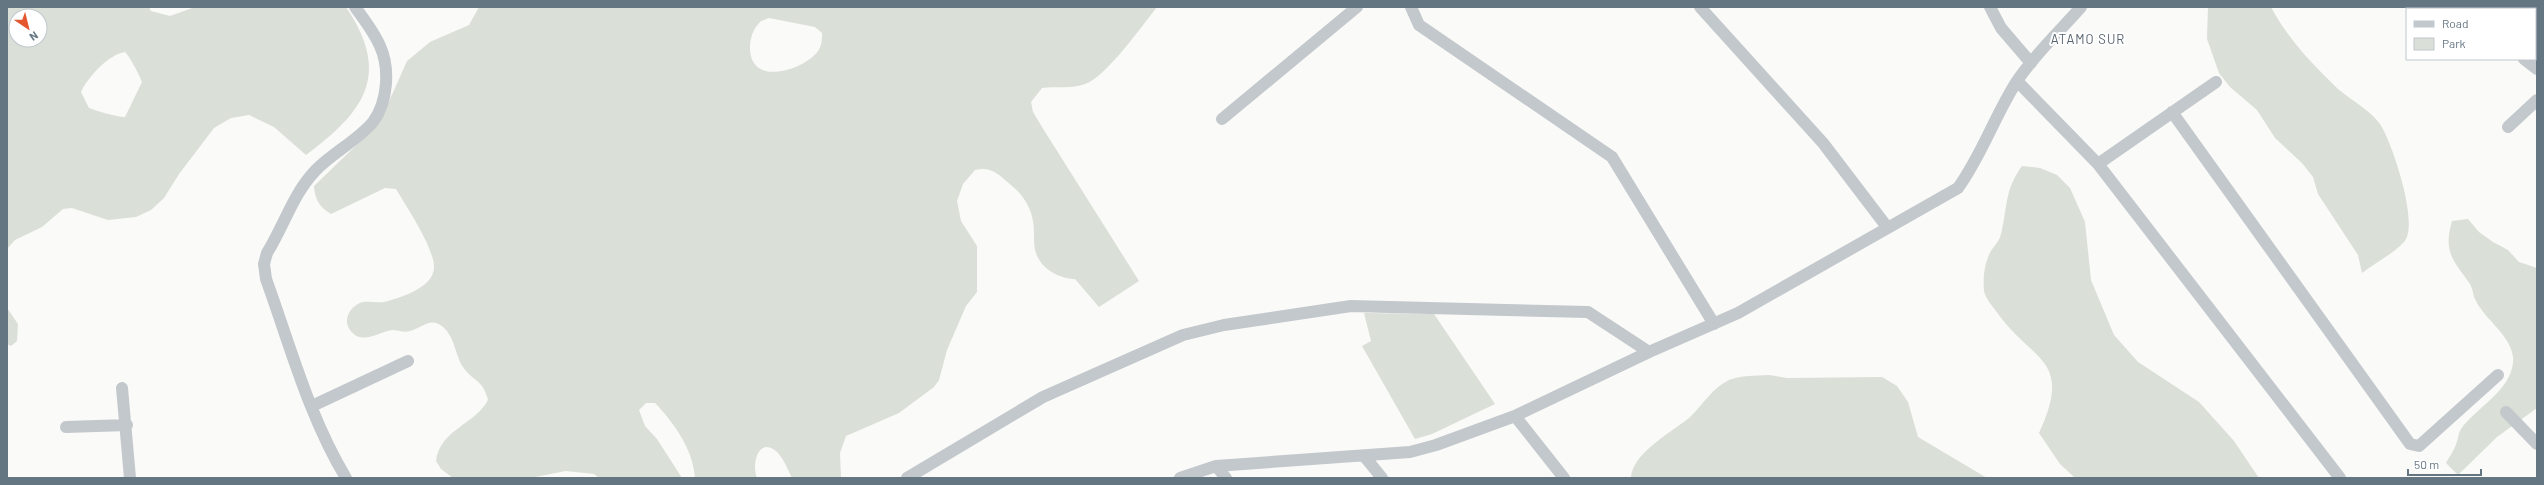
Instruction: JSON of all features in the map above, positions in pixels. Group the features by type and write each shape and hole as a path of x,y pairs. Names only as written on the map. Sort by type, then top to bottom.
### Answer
{"street":[{"path":"346,478 334,459 312,406 266,279 264,264 268,253 303,185 315,171 372,122 381,108 385,89 386,69 380,46 355,7"},
{"path":"1222,119 1358,7"},
{"path":"1411,7 1419,25 1612,158 1714,324"},
{"path":"1700,7 1823,143 1887,227"},
{"path":"1990,7 2001,28 2031,63"},
{"path":"1180,478 1216,466 1365,457 1410,452 1436,445 1515,416 1649,352 1738,313 1887,227 1942,199 1958,188 1970,172 2017,81 2081,7"},
{"path":"2525,60 2537,69"},
{"path":"2017,81 2098,164 2340,478"},
{"path":"2098,164 2216,82"},
{"path":"2508,127 2537,100"},
{"path":"2172,112 2410,444 2419,446 2498,375"},
{"path":"907,478 1043,397 1183,335 1224,325 1352,306 1588,312 1649,352"},
{"path":"312,406 408,361"},
{"path":"122,388 127,425 130,478"},
{"path":"2506,412 2537,444"},
{"path":"1515,416 1564,478"},
{"path":"66,427 127,425"},
{"path":"1365,457 1382,478"},
{"path":"1216,466 1226,478"}],"green space":[{"path":"7,7 149,7 151,11 170,16 195,7 346,7 360,31 367,53 369,72 365,90 356,107 343,123 306,155 274,127 249,115 231,118 214,128 179,174 164,198 151,210 136,217 108,220 72,208 63,209 42,227 15,240 7,249","holes":["125,52 142,82 125,117 112,115 89,108 81,92 88,80 112,57"]},
{"path":"479,7 1157,7 1113,62 1094,79 1080,86 1042,88 1031,102 1033,112 1042,127 1139,281 1099,307 1075,279 1069,279 1057,275 1042,264 1038,259 1035,248 1033,221 1027,204 1019,192 995,172 988,169 975,170 963,184 957,201 961,221 977,246 977,292 966,306 947,350 939,380 934,387 899,413 846,436 840,453 841,478 792,478 779,454 770,448 765,447 761,449 756,459 755,472 757,478 695,478 691,457 681,437 669,419 655,403 646,403 639,410 645,426 657,439 682,478 599,478 594,474 566,471 530,478 453,478 441,469 436,461 439,450 444,441 475,416 488,400 481,384 470,376 460,362 447,331 439,324 430,323 408,332 392,330 365,338 355,335 350,330 347,321 347,317 352,309 363,302 384,302 398,298 415,291 428,281 434,268 430,250 425,239 396,189 385,188 331,214 318,202 315,195 314,186 370,132 383,115 407,61 430,42 469,25","holes":["769,18 815,27 822,33 820,47 812,58 802,64 791,69 769,72 759,68 753,61 750,49 752,34 761,21"]},
{"path":"2208,7 2271,7 2285,30 2310,61 2338,89 2366,110 2380,124 2397,165 2407,202 2409,219 2408,233 2404,242 2400,246 2362,273 2358,255 2318,194 2313,177 2302,163 2275,138 2257,110 2230,87 2219,73 2207,39"},
{"path":"2022,166 2040,168 2057,175 2070,188 2085,222 2091,280 2114,335 2138,362 2199,402 2234,441 2259,478 2075,478 2060,464 2039,433 2049,408 2052,389 2050,375 2044,363 2035,352 2010,328 1994,309 1987,299 1984,291 1986,264 1990,252 2000,237 2009,191"},
{"path":"2468,219 2479,232 2508,250 2519,262 2537,268 2537,408 2497,437 2458,475 2446,463 2455,447 2460,431 2467,421 2499,391 2511,373 2513,363 2513,354 2510,346 2499,330 2480,308 2470,284 2454,262 2451,255 2449,248 2449,232 2452,221"},
{"path":"7,308 18,324 17,341 11,346 7,344"},
{"path":"1364,313 1434,314 1495,404 1432,434 1415,439 1362,346 1371,341"},
{"path":"1769,375 1787,378 1882,377 1897,386 1908,402 1918,437 1987,478 1631,478 1633,469 1645,452 1689,418 1723,383 1738,377"}],"district":[{"name":"ATAMO SUR","path":"2088,39"}]}
